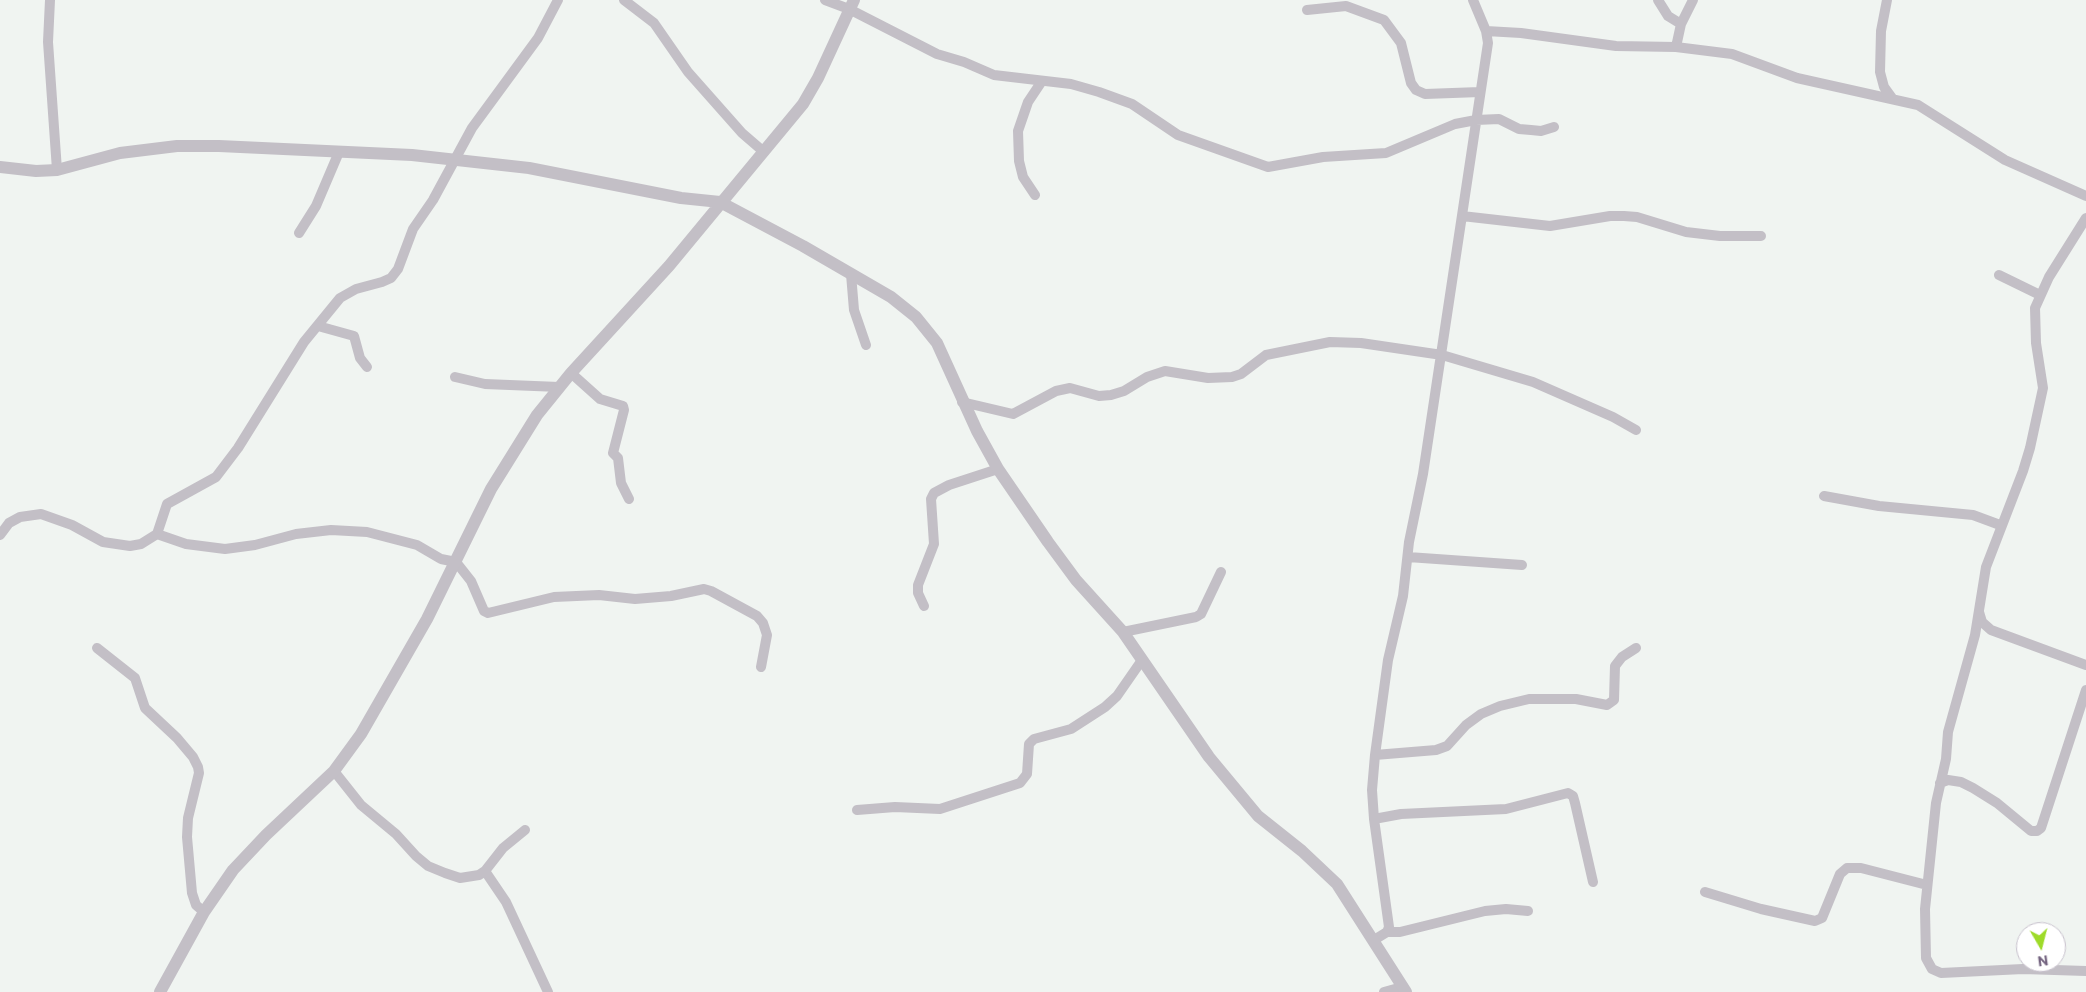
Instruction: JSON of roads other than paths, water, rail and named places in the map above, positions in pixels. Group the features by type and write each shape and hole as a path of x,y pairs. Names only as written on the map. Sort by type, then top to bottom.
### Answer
{"street":[{"path":"50,0 48,42 57,170"},
{"path":"0,535 9,523 20,517 41,514 72,525 103,542 130,546 141,544 157,534 167,504 216,477 238,448 304,342 340,298 347,293 391,278 398,269 413,229 433,200 472,128 538,38 558,0"},
{"path":"624,0 654,23 688,72 742,132 764,152"},
{"path":"825,0 851,4 926,50 958,60 994,75 1071,84 1117,98 1132,104 1178,135 1268,167 1323,157 1386,153 1448,127 1476,120 1498,119 1519,128 1541,131 1554,127"},
{"path":"1387,932 1388,917 1374,819 1372,790 1375,755 1388,660 1403,596 1442,355 1488,43 1486,31 1473,0"},
{"path":"1658,0 1661,9 1681,24"},
{"path":"1676,47 1681,24 1693,0"},
{"path":"1888,0 1881,31 1880,72 1884,87 1892,98"},
{"path":"160,992 204,912 233,870 266,835 334,771 362,734 428,619 492,489 537,415 571,373 669,266 803,104 822,70 851,4"},
{"path":"1307,10 1346,6 1384,20 1401,44 1411,83 1416,90 1425,94 1480,92"},
{"path":"1486,31 1521,33 1616,46 1676,47 1732,54 1797,78 1918,105 2005,160 2086,196"},
{"path":"1035,195 1023,177 1019,161 1018,131 1028,102 1042,81"},
{"path":"0,167 36,171 57,170 120,153 177,146 272,147 456,158 587,178 681,198 720,202 803,246 891,297 916,317 937,343 962,402 998,469 1076,580 1123,632 1209,757 1258,816 1302,851 1338,884 1404,990 1384,992"},
{"path":"299,232 316,206 339,152"},
{"path":"1462,216 1550,226 1591,218 1624,216 1637,217 1686,232 1720,236 1761,236"},
{"path":"2086,218 2040,295 2035,308 2034,320 2043,388 2028,456 2000,525 1986,567 1975,635 1948,732 1925,909 1926,958 1932,969 1941,973 2023,969 2086,971"},
{"path":"851,274 852,301 866,345"},
{"path":"1999,275 2040,295"},
{"path":"318,326 354,336 360,358 367,367"},
{"path":"962,402 1013,414 1056,391 1070,388 1099,396 1111,395 1124,391 1147,377 1165,371 1183,372 1208,378 1232,377 1240,374 1266,355 1330,342 1389,346 1442,355 1533,382 1614,417 1636,430"},
{"path":"571,373 600,398 623,406 624,410 613,453 618,458 620,483 629,500"},
{"path":"455,377 485,384 559,387"},
{"path":"924,606 918,593 918,585 934,544 932,499 934,493 949,485 998,469"},
{"path":"1824,496 1880,506 1974,514 2000,525"},
{"path":"157,534 186,544 225,549 255,545 296,534 331,530 367,532 417,545 441,559 456,562 471,582 484,611 488,613 554,597 599,595 635,599 671,596 704,589 712,591 757,616 763,623 766,635 761,667"},
{"path":"1408,557 1522,565"},
{"path":"1123,632 1196,617 1201,614 1221,572"},
{"path":"1978,609 1982,622 1991,630 2006,638 2056,653 2086,666"},
{"path":"98,648 136,678 145,708 177,738 193,757 198,767 199,773 188,818 187,837 192,893 196,905 204,912"},
{"path":"1375,755 1436,750 1447,746 1466,725 1482,714 1500,706 1529,699 1576,699 1607,705 1614,700 1616,666 1622,657 1636,648"},
{"path":"857,810 895,807 940,809 1020,783 1027,774 1029,744 1034,739 1071,729 1105,707 1117,696 1142,660"},
{"path":"1940,782 1948,780 1961,782 1973,788 1996,803 2031,831 2037,831 2041,828 2086,690"},
{"path":"334,771 361,804 396,834 428,866 460,878 485,871 503,848 525,830"},
{"path":"1374,819 1401,814 1506,810 1568,793 1573,796 1575,803 1593,882"},
{"path":"1705,892 1761,909 1815,922 1822,918 1840,874 1848,868 1861,868 1927,885"},
{"path":"485,871 506,902 548,992"},
{"path":"1374,940 1387,932 1400,932 1484,911 1506,909 1528,911"}]}
